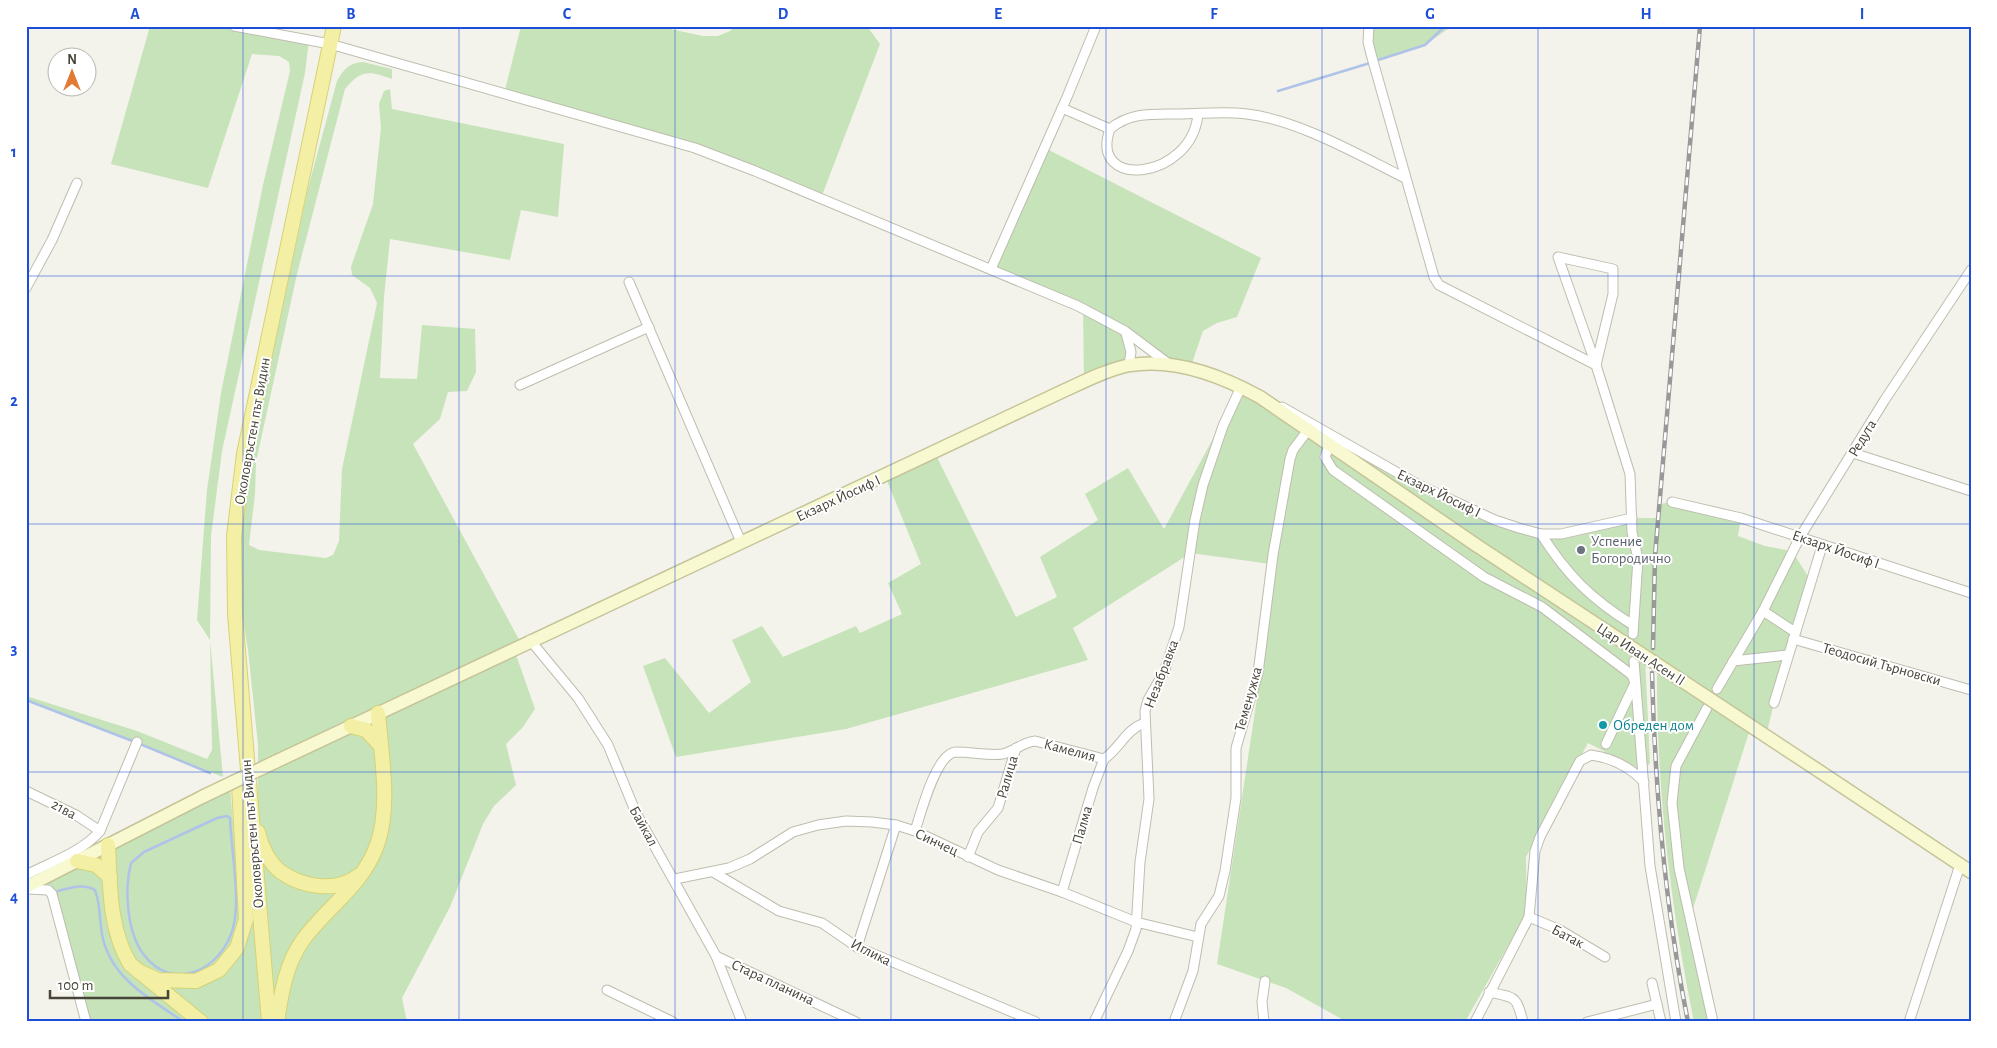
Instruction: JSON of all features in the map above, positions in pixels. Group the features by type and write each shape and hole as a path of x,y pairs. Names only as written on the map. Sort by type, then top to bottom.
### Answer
{"main road":[{"name":"Околовръстен път Видин","path":"269,1022 234,614 234,536 244,454 334,26"},
{"name":"Екзарх Йосиф I","path":"26,888 204,796 530,640 1069,388 1130,365 1171,366 1206,374 1241,387 1260,397 1310,432"},
{"name":"Цар Иван Асен II","path":"1310,432 1476,545 1971,872"},
{"path":"138,971 150,978 168,982 196,981 207,977 219,970 229,960 244,932 246,906 231,650 234,614"},
{"path":"239,674 246,696 257,829 260,842 268,856 280,871 298,880 320,886 338,885 354,879 365,870 371,860"},
{"path":"277,1022 287,973 302,941 323,916 362,877 371,860 382,826 384,808 378,713"},
{"path":"351,726 366,730 380,745"},
{"path":"108,845 118,939 130,964 201,1022"},
{"path":"77,861 96,865 110,877"}],"street":[{"path":"234,26 330,44 695,148 756,170 1078,306 1125,331 1171,366"},
{"path":"990,269 1062,108 1096,26"},
{"path":"1369,26 1368,42 1371,54 1434,277 1439,286 1596,365"},
{"path":"1062,108 1110,129"},
{"path":"1198,114 1194,133 1184,146 1160,166 1149,170 1127,169 1113,160 1107,144 1110,129 1130,116 1144,114 1198,114 1249,114 1281,122 1325,139 1405,178"},
{"path":"26,288 52,240 77,183"},
{"path":"1541,534 1560,564 1592,598 1633,629 1638,559 1632,532 1630,474 1596,365 1558,257 1613,268 1612,294 1596,365"},
{"name":"Редута","path":"1717,689 1762,611 1800,537 1884,400 1971,270"},
{"path":"629,282 741,542"},
{"path":"520,385 649,327"},
{"path":"1125,331 1130,342 1130,365"},
{"name":"Незабравка","path":"1094,1022 1128,951 1136,922 1140,862 1149,799 1145,723 1148,700 1164,672 1179,627 1195,520 1203,484 1223,426 1241,387"},
{"name":"Екзарх Йосиф I","path":"1260,397 1290,410 1419,485 1495,520 1541,534 1561,534 1632,518"},
{"name":"Теменужка","path":"1174,1022 1193,971 1201,924 1222,887 1236,798 1236,748 1258,673 1273,555 1290,458 1310,432"},
{"path":"1329,446 1325,457 1333,470 1484,577 1542,607 1624,667 1632,675 1635,682 1606,744"},
{"path":"1853,453 1971,491"},
{"path":"1412,502 1419,485"},
{"name":"Екзарх Йосиф I","path":"1672,502 1741,518 1822,546 1971,592"},
{"path":"1774,703 1822,546"},
{"name":"Теодосий Търновски","path":"1762,611 1794,636 1971,690"},
{"name":"Байкал","path":"530,640 578,698 608,745 636,813 675,878 716,956 742,1022"},
{"path":"1733,662 1788,654"},
{"path":"1634,661 1650,866 1676,1022"},
{"path":"1706,708 1676,766 1673,779 1672,803 1679,868 1713,1022"},
{"name":"Камелия","path":"915,831 936,773 947,755 955,752 1001,754 1028,742 1035,741 1104,759 1111,754 1133,729 1145,723"},
{"path":"26,875 80,848 93,839 100,831 137,742"},
{"name":"Ралица","path":"968,857 978,832 998,808 1016,748"},
{"path":"1475,1022 1529,917 1535,851 1540,837 1580,761 1591,755 1616,761 1635,772 1644,782"},
{"name":"Палма","path":"1062,892 1093,788 1104,759"},
{"name":"21ва","path":"26,791 76,815 100,831"},
{"name":"Синчец","path":"675,878 729,868 750,859 793,832 818,825 846,821 896,825 915,831 968,857 1136,922 1198,937"},
{"path":"857,947 896,825"},
{"path":"1909,1022 1960,865"},
{"name":"Иглика","path":"713,872 779,912 822,923 857,947 1036,1022"},
{"path":"26,888 48,890 52,894 86,1022"},
{"name":"Батак","path":"1529,917 1560,930 1606,957"},
{"name":"Стара планина","path":"716,956 856,1022"},
{"path":"1264,1022 1262,996 1265,981"},
{"path":"1652,983 1661,1022"},
{"path":"607,990 673,1022"},
{"path":"1489,992 1513,998 1517,1001 1522,1022"},
{"path":"1587,1022 1657,1004"}],"green space":[{"path":"150,26 234,26 309,40 305,73 222,451 211,536 210,640 197,620 207,490 221,393 263,185 290,71 289,62 279,56 252,54 208,188 111,164"},
{"path":"521,26 656,26 703,36 718,36 730,31 735,26 867,26 880,44 821,198 755,171 504,94"},
{"path":"1369,26 1452,26 1425,45 1373,62"},
{"path":"363,62 392,69 392,79 372,73 361,75 345,89 297,274 256,462 255,494 249,545 259,550 326,558 333,555 339,541 342,469 377,303 370,288 352,275 351,267 373,204 381,128 379,104 384,91 390,89 392,109 564,144 558,217 521,210 510,260 390,239 384,297 380,378 417,379 422,325 475,329 476,372 467,391 448,392 440,419 413,444 522,645 514,649 535,709 523,727 506,744 516,785 494,806 483,824 450,907 402,998 407,1022 86,1022 52,894 45,877 230,788 239,888 257,887 258,745 248,650 240,601 240,546 250,466 308,188 337,81 347,67"},
{"path":"1045,148 1261,258 1237,317 1217,323 1203,331 1190,369 1171,366 1126,332 1129,365 1084,382 1083,308 991,269"},
{"path":"1241,387 1481,513 1541,534 1632,518 1658,518 1660,504 1672,502 1741,518 1738,536 1765,546 1792,551 1811,581 1774,703 1766,736 1751,726 1690,918 1713,1022 1694,1022 1685,978 1666,844 1659,755 1657,665 1645,657 1650,763 1643,771 1588,743 1526,857 1527,912 1465,1022 1347,1022 1286,988 1217,964 1277,565 1191,553 1073,628 1088,660 846,729 676,757 643,666 665,658 709,713 751,682 732,640 762,626 783,657 856,626 860,633 902,614 888,583 921,564 885,476 935,453 1016,617 1057,597 1040,557 1098,520 1085,494 1128,468 1164,529"},
{"path":"210,640 223,777 26,700 26,696 137,731 207,759 212,750"}],"waterway":[{"path":"1375,61 1425,45 1445,26"},
{"path":"1278,91 1370,63"},
{"path":"26,700 135,742"},
{"path":"140,744 210,773"},
{"path":"227,816 230,818 236,889 233,928 227,943 219,955 208,965 196,972 169,973 156,967 144,955 134,935 128,911 128,886 131,863 144,852 217,818 227,816"},
{"path":"58,891 81,886 95,890 103,939 115,966 135,988 184,1022"}],"railway":[{"path":"1653,648 1655,556 1700,26"},
{"path":"1652,673 1662,848 1673,935 1688,1022"}],"place":[{"name":"Успение Богородично","path":"1581,550"},
{"name":"Обреден дом","path":"1603,725"}]}
